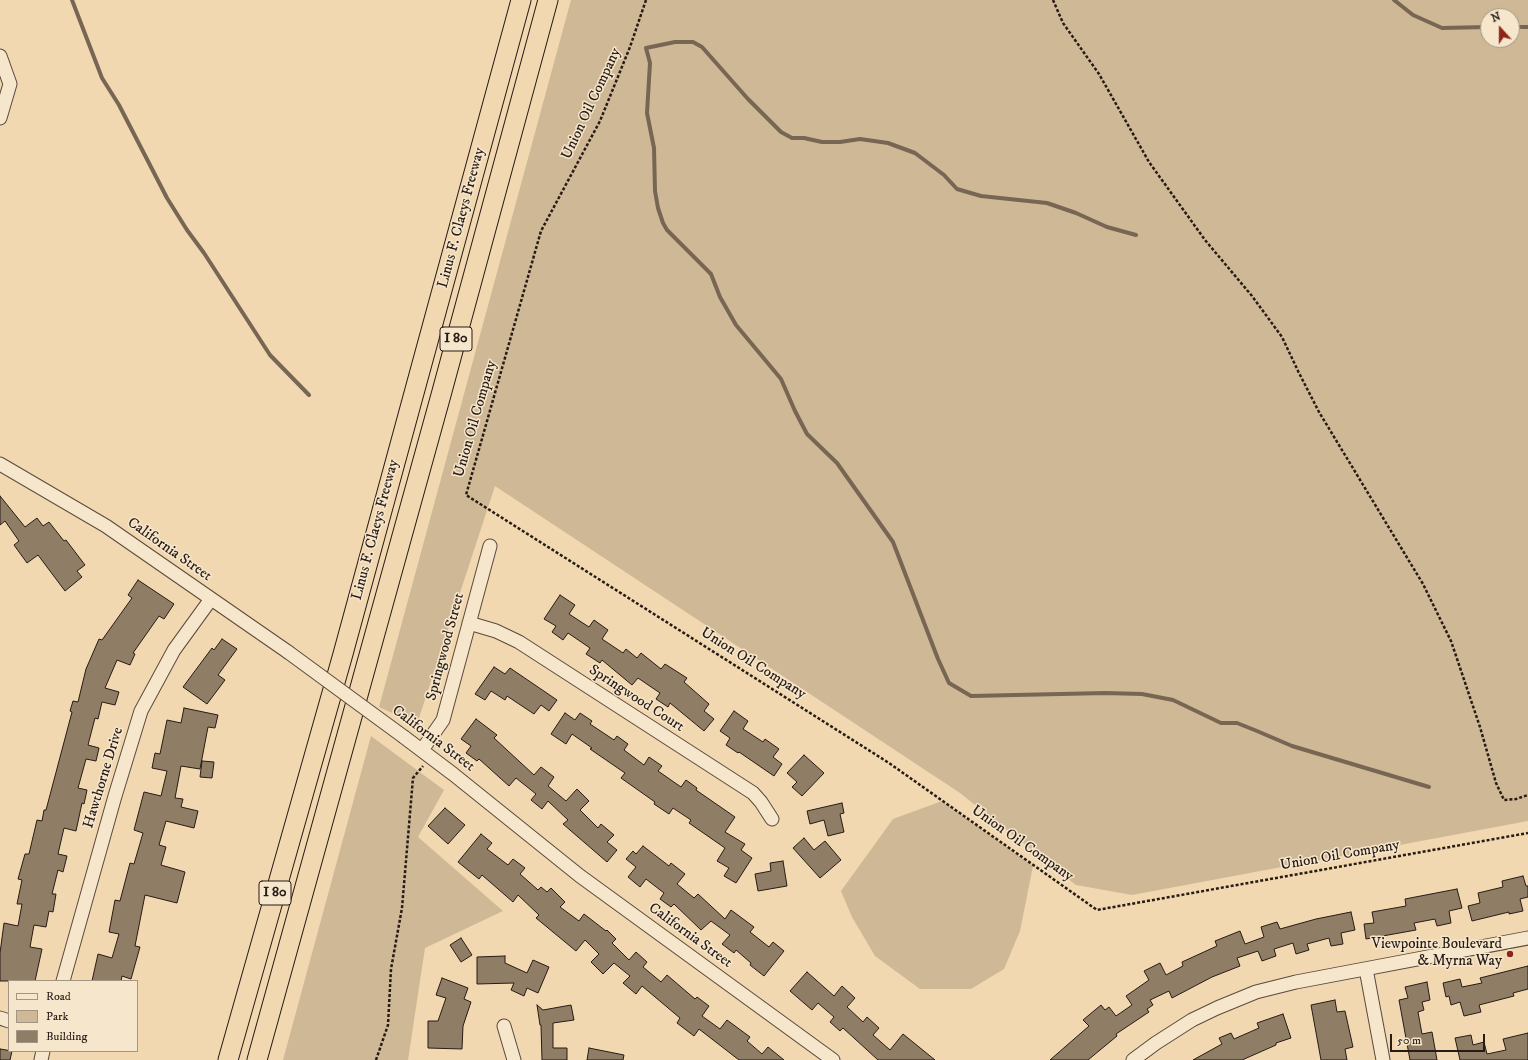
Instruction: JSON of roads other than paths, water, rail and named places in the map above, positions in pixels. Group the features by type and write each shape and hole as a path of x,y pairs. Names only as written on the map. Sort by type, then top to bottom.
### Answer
{"highway":[{"name":"Linus F. Claeys Freeway","path":"228,1060 346,643 521,0"},
{"name":"Linus F. Claeys Freeway","path":"257,1060 437,410 548,0"}],"street":[{"path":"0,56 10,84 0,118"},
{"name":"California Street","path":"0,464 106,526 288,652 404,736 580,876 833,1060"},
{"name":"Springwood Street","path":"426,754 443,720 490,546"},
{"name":"Hawthorne Drive","path":"63,980 115,796 141,711 174,650 211,599"},
{"name":"Springwood Court","path":"469,623 496,631 519,642 753,793 772,819"},
{"path":"1133,1060 1179,1027 1243,997 1296,982 1528,938"},
{"path":"1366,969 1383,1060"},
{"path":"504,1026 514,1060"}],"waterway":[{"path":"72,0 102,78 119,105 167,198 270,355 309,395"},
{"path":"1394,0 1413,15 1442,28 1480,27"},
{"path":"1520,27 1528,27"},
{"path":"1136,235 1107,227 1076,213 1047,203 981,196 957,189 944,175 915,153 888,143 860,139 840,142 822,142 804,138 792,138 781,132 748,99 702,47 693,42 675,42 646,48 650,63 647,113 654,148 655,191 658,208 663,223 667,230 711,274 720,297 736,325 781,379 807,434 837,463 893,542 938,659 949,683 971,696 1105,693 1142,694 1173,700 1221,723 1237,723 1292,746 1429,787"}],"place":[{"name":"Viewpointe Boulevard & Myrna Way","path":"1510,954"}]}
